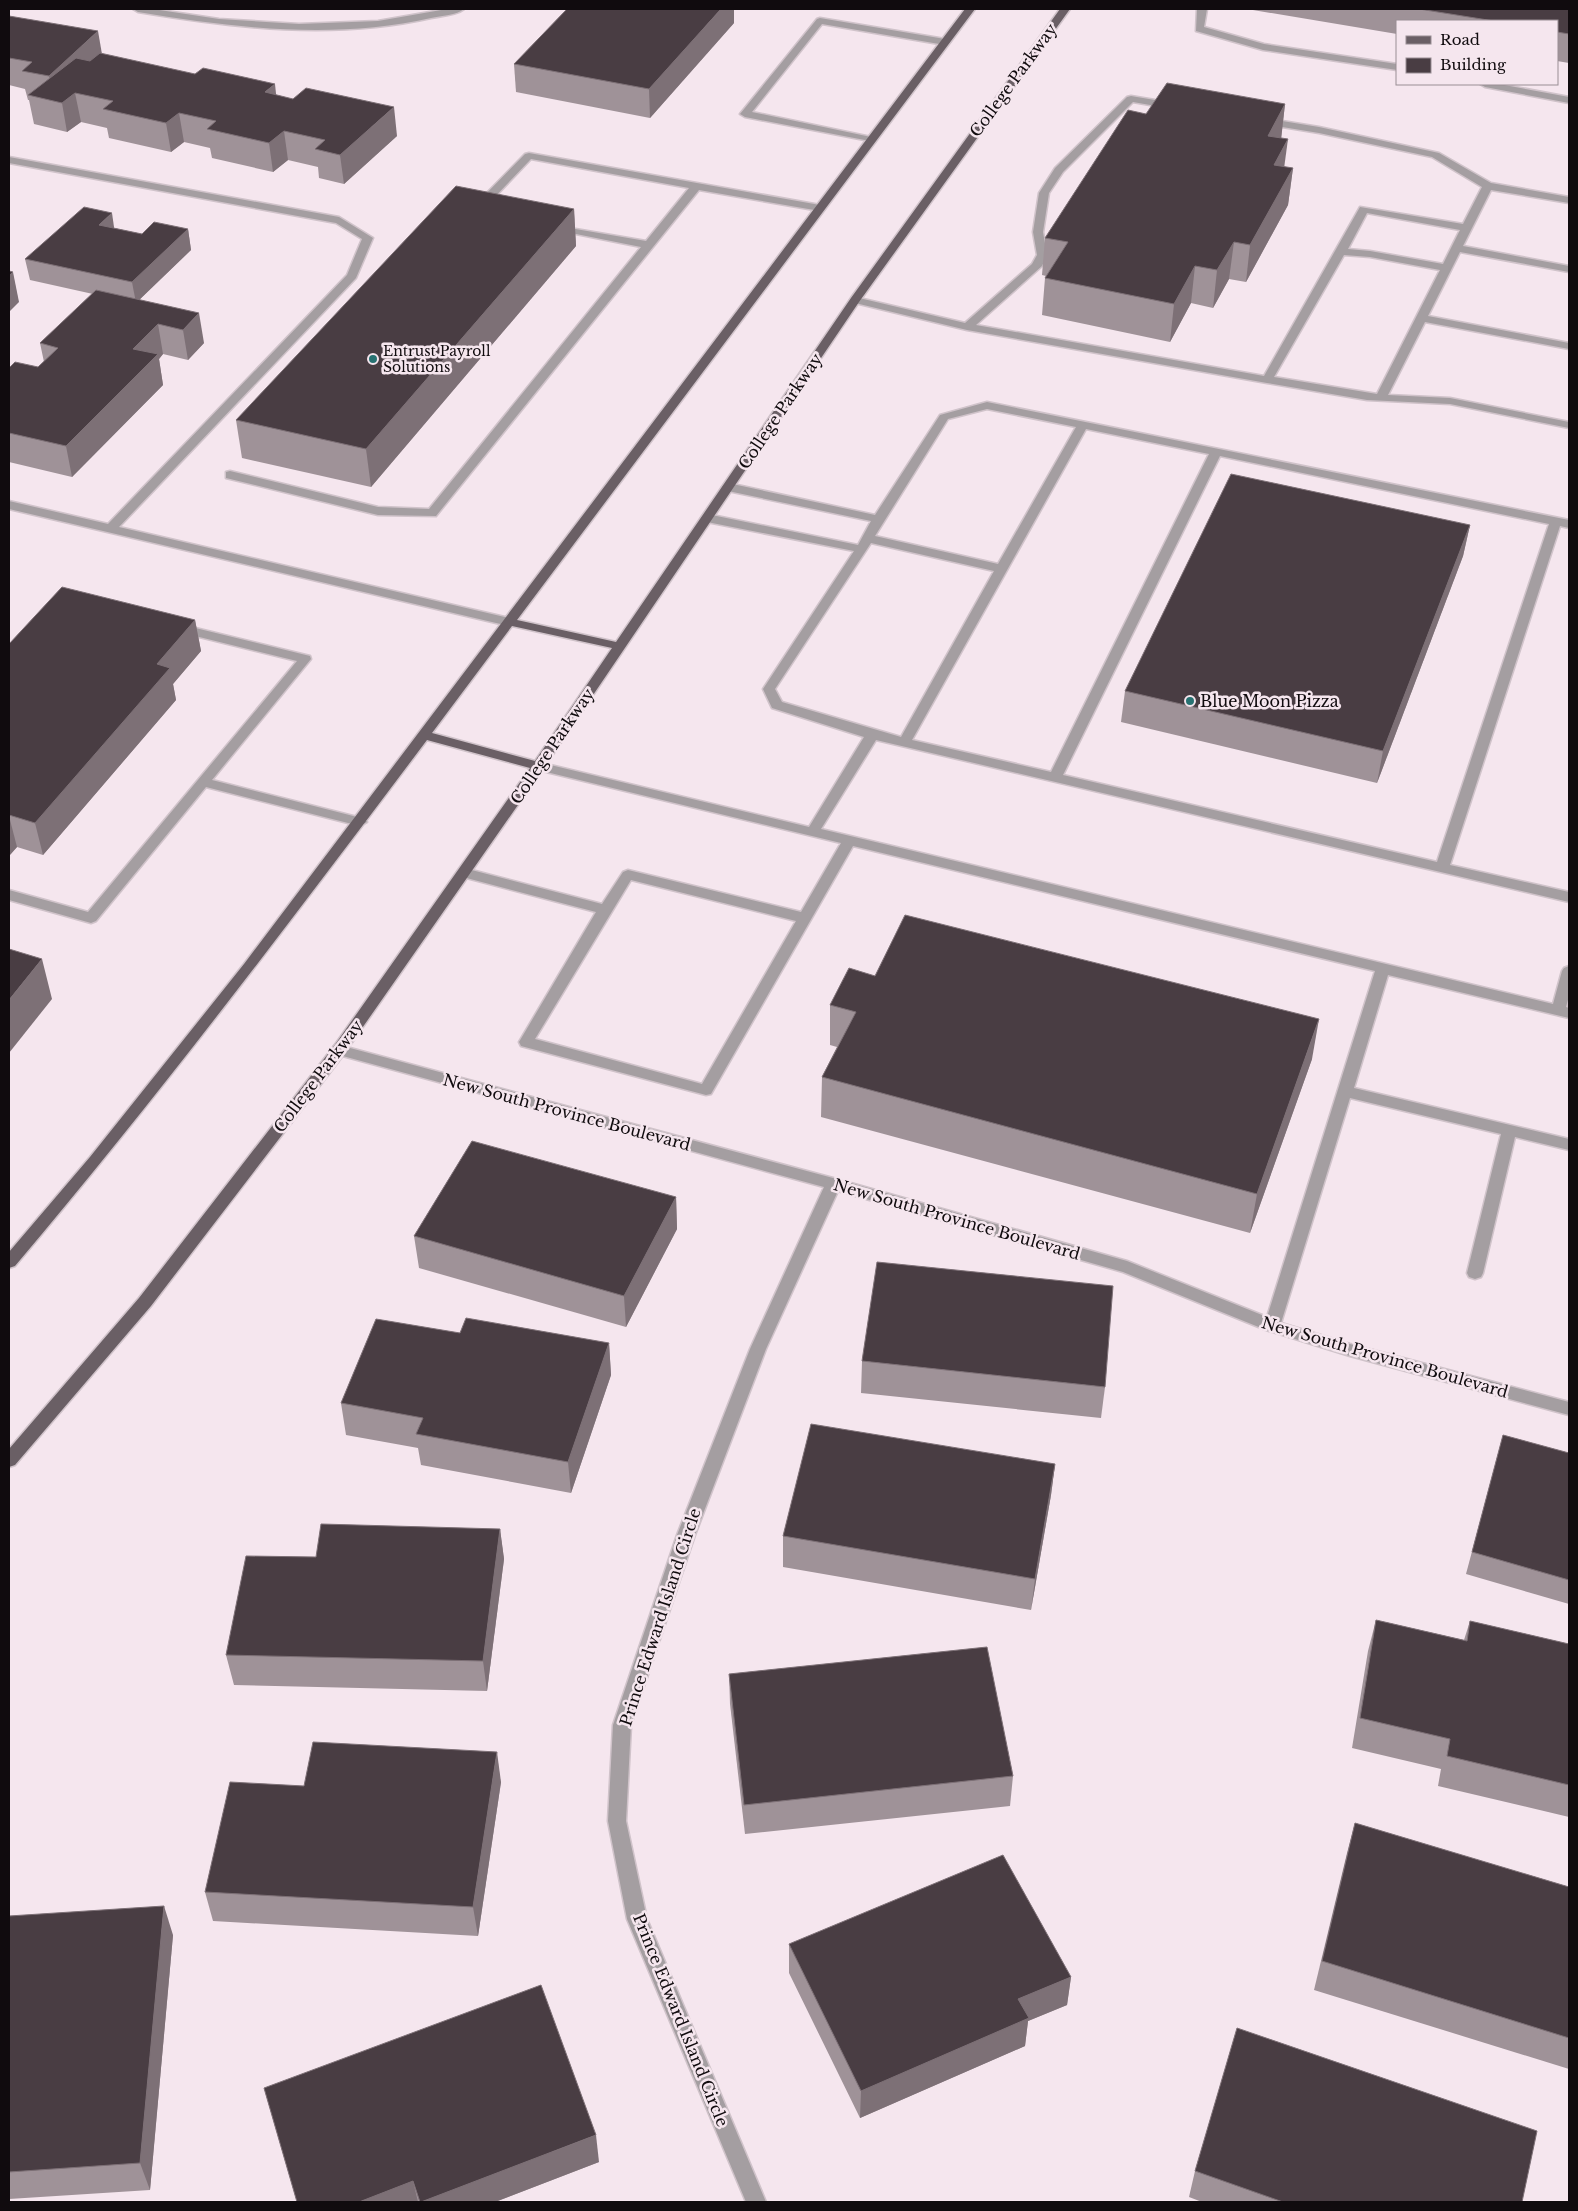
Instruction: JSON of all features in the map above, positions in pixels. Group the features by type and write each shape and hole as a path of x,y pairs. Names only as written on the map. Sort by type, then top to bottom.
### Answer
{"main road":[{"path":"9,1262 95,1161 249,967 970,9"},
{"name":"College Parkway","path":"9,1460 145,1302 339,1050 538,766 855,300 1065,9"},
{"path":"509,622 619,646"},
{"path":"424,735 538,766"}],"street":[{"path":"138,9 236,24 286,28 342,28 386,24 459,9"},
{"path":"1202,9 1199,29 1263,46 1396,68"},
{"path":"871,140 745,114 820,21 944,42"},
{"path":"1491,85 1569,100"},
{"path":"967,327 1037,266 1042,255 1038,232 1044,193 1059,170 1131,99 1187,108"},
{"path":"1253,119 1319,130 1435,154 1488,186 1569,200"},
{"path":"499,211 482,204 529,156 820,208"},
{"path":"9,160 339,220 368,238 352,276 110,529"},
{"path":"230,475 378,511 432,513 696,186"},
{"path":"1381,398 1488,186"},
{"path":"1267,380 1342,252 1364,209 1466,228"},
{"path":"544,224 649,245"},
{"path":"1456,248 1569,269"},
{"path":"1342,252 1370,254 1446,268"},
{"path":"855,300 967,327 1267,380 1367,397 1450,401 1569,425"},
{"path":"1421,318 1569,346"},
{"path":"1569,524 987,405 944,417 878,519 865,544 769,690 777,705 872,735 1569,897"},
{"path":"904,743 1083,424"},
{"path":"1055,778 1216,452"},
{"path":"728,487 878,519"},
{"path":"9,506 509,622"},
{"path":"707,518 1002,569"},
{"path":"1442,868 1556,521"},
{"path":"9,895 91,918 305,658 165,625"},
{"path":"813,832 872,735"},
{"path":"538,766 1564,1012 1569,971"},
{"path":"203,782 360,822"},
{"path":"805,918 628,875 526,1042 706,1090 805,918 849,841"},
{"path":"464,873 605,910"},
{"path":"1272,1326 1383,968"},
{"name":"New South Province Boulevard","path":"339,1050 833,1184 1127,1267 1272,1326 1350,1350 1569,1409"},
{"path":"1345,1091 1569,1145"},
{"path":"1476,1273 1509,1131"},
{"name":"Prince Edward Island Circle","path":"756,2202 637,1919 617,1821 622,1726 689,1526 758,1349 833,1184"}],"building":[{"path":"567,9 721,9 649,89 514,64"},
{"path":"1419,9 1569,9 1569,34 1558,32 1558,20 1488,20"},
{"path":"9,16 98,31 49,76 22,71 32,62 9,58"},
{"path":"100,53 195,74 203,68 275,84 265,92 293,99 306,88 394,107 340,155 315,149 325,140 284,131 269,143 207,129 216,121 179,113 166,123 103,109 113,101 75,93 62,103 28,95 76,58 90,61"},
{"path":"1167,83 1285,104 1268,136 1288,139 1274,165 1293,168 1250,245 1234,242 1217,270 1195,266 1174,304 1045,278 1068,242 1045,238 1128,110 1146,114"},
{"path":"456,186 574,209 366,449 236,420"},
{"path":"84,207 112,213 99,225 142,234 154,222 188,229 132,282 25,259"},
{"path":"96,290 199,313 183,330 158,324 133,349 158,354 66,446 9,433 9,368 15,362 38,367 58,348 40,343"},
{"path":"1231,474 1470,525 1383,751 1125,691"},
{"path":"62,587 195,620 157,664 170,668 35,823 9,815 9,644"},
{"path":"905,915 1319,1019 1257,1194 822,1077 856,1012 830,1005 849,968 875,976"},
{"path":"9,949 42,959 9,1000"},
{"path":"472,1141 676,1197 624,1296 414,1236"},
{"path":"877,1262 1113,1286 1105,1387 862,1361"},
{"path":"466,1318 609,1343 568,1462 416,1434 423,1418 341,1403 376,1319 460,1333"},
{"path":"811,1424 1055,1464 1035,1579 783,1536"},
{"path":"1503,1435 1569,1453 1569,1580 1472,1552"},
{"path":"321,1524 500,1529 483,1661 226,1655 246,1556 316,1557"},
{"path":"1376,1620 1467,1641 1470,1621 1569,1644 1569,1785 1447,1756 1450,1739 1360,1718"},
{"path":"987,1647 1013,1776 744,1805 729,1674"},
{"path":"313,1742 497,1752 473,1907 205,1892 230,1782 304,1786"},
{"path":"1355,1823 1569,1887 1569,2038 1322,1961"},
{"path":"1003,1855 1071,1977 1018,1999 1029,2018 861,2091 789,1944"},
{"path":"164,1906 140,2163 9,2172 9,1916"},
{"path":"541,1985 596,2135 421,2202 413,2181 359,2202 297,2202 264,2088"},
{"path":"1237,2028 1537,2131 1522,2202 1283,2202 1195,2171"}],"place":[{"name":"Entrust Payroll Solutions","path":"373,359"},
{"name":"Blue Moon Pizza","path":"1190,701"}]}
